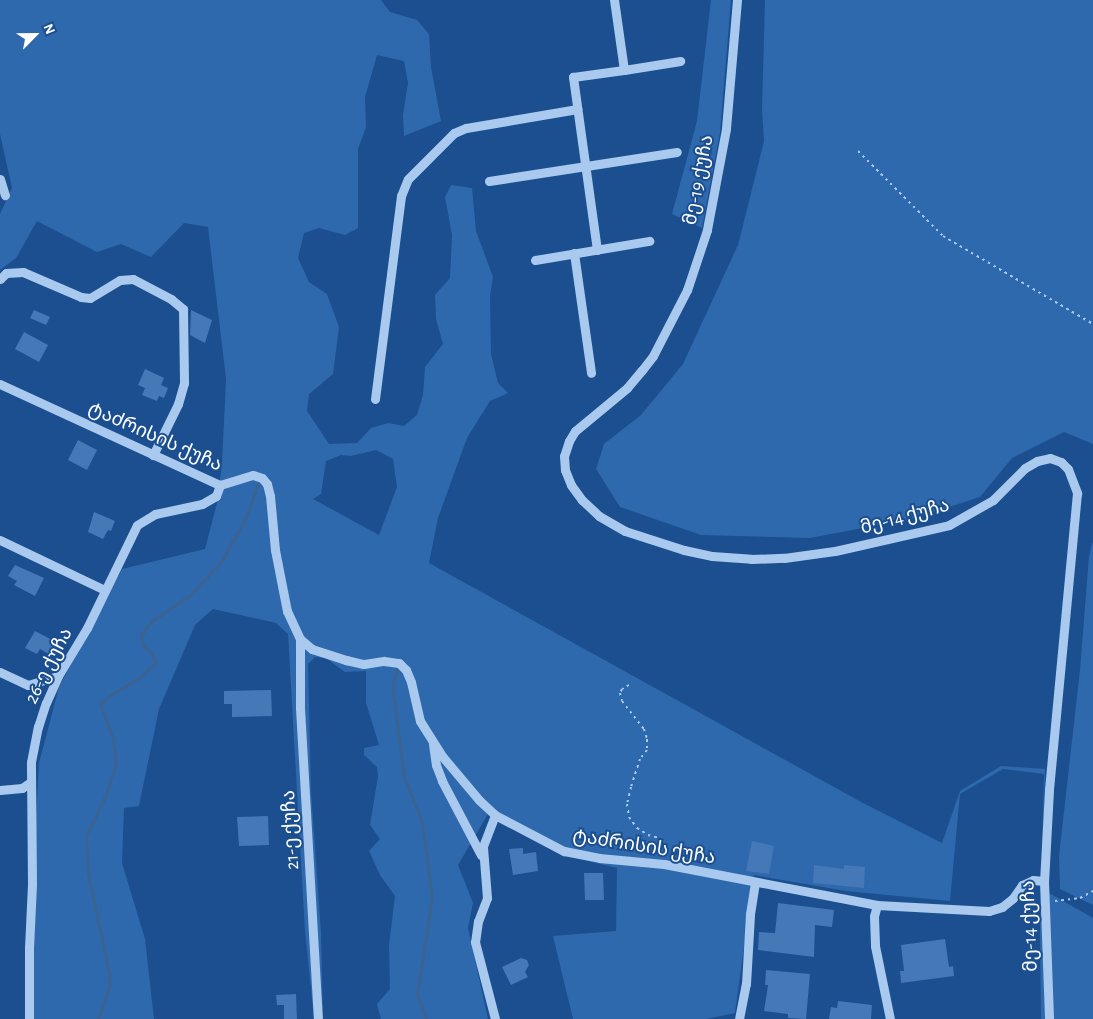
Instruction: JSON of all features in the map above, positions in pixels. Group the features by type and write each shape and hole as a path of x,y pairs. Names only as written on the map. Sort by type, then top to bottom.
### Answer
{"street":[{"path":"614,0 624,70"},
{"name":"მე-19 ქუჩა","path":"653,356 687,290 707,230 726,129 737,0"},
{"path":"597,250 573,77 680,61"},
{"path":"375,399 401,196 408,179 454,133 466,128 578,109"},
{"path":"489,181 676,152"},
{"path":"0,179 4,195"},
{"path":"535,260 649,241"},
{"path":"574,254 591,373"},
{"path":"0,279 6,273 23,272 81,297 90,298 120,280 133,280 171,299 183,309 184,383 178,404 153,455"},
{"name":"მე-14 ქუჩა","path":"653,356 627,388 575,431 564,456 565,470 571,485 582,500 599,516 625,531 664,545 712,556 751,559 784,558 835,551 949,525 992,500 1025,468 1037,461 1050,458 1060,462 1068,469 1077,493 1050,781 1044,881 1049,1019"},
{"name":"ტაძრისის ქუჩა","path":"0,384 220,485 253,475 262,478 267,484 281,584 287,611 300,639 312,649 346,660 364,664 384,661 400,663 408,676 420,721 454,770 495,815 564,851 599,858 664,864 877,904 989,912 1002,907 1013,898 1022,885 1033,880 1044,881"},
{"name":"26-ე ქუჩა","path":"29,1019 32,884 31,762 38,727 58,676 87,628 137,525 155,514 202,504 216,496 220,485"},
{"path":"0,540 105,590"},
{"name":"21-ე ქუჩა","path":"300,639 300,708 318,1019"},
{"path":"0,672 28,685 58,676"},
{"path":"433,742 436,765 442,781 483,858"},
{"path":"0,790 22,788 31,782"},
{"path":"495,815 484,841 483,858 487,882 487,898 478,921 474,942 495,1019"},
{"path":"739,1019 746,984 750,914 755,882"},
{"path":"877,904 874,916 875,946 890,1019"}],"path":[{"path":"858,150 943,236 1093,324"},
{"path":"629,685 622,689 620,693 622,700 644,729 647,744 646,750 635,769 628,804 629,817 637,828 648,835 659,838 664,845 664,864"},
{"path":"1045,902 1080,898 1093,891"}],"shaded area":[{"path":"0,0 381,0 390,12 417,20 429,34 431,67 441,121 404,136 403,115 408,83 404,61 377,55 365,97 366,127 358,149 358,228 345,235 319,228 304,233 298,258 309,282 327,294 339,327 333,374 309,394 307,411 329,444 357,443 371,428 388,423 404,426 417,415 423,395 425,367 443,344 436,319 435,295 450,278 452,235 445,197 451,185 472,188 476,231 493,277 490,296 491,354 498,383 508,393 490,401 467,438 438,518 429,563 863,803 942,843 960,791 1001,766 1045,769 1042,889 1093,918 1093,1019 1041,1019 1040,932 1044,774 1003,769 960,794 950,901 846,891 754,875 735,1013 706,1019 573,1019 553,936 616,931 617,868 562,855 488,814 458,865 473,903 468,928 488,1019 381,1019 377,1004 390,989 389,945 395,896 380,875 369,851 380,839 370,825 378,776 377,767 364,755 364,748 379,745 366,703 366,671 345,672 326,658 315,657 308,664 311,791 321,932 323,1019 314,1019 305,931 288,634 276,623 213,609 195,625 159,709 139,806 124,808 122,863 145,939 154,1019 33,1019 31,915 39,763 59,687 122,569 205,549 217,503 222,463 226,379 208,227 184,223 151,257 121,244 97,252 37,221 16,258 0,270 0,214 12,188 0,134","holes":["376,450 393,459 397,487 379,535 313,499 321,494 326,461 341,455 351,456"]},
{"path":"711,0 731,0 720,133 702,228 672,214 697,121"},
{"path":"765,0 1093,0 1093,444 1064,432 1012,458 980,497 915,518 810,538 701,535 620,507 596,469 604,444 641,415 683,364 738,245 764,141 762,109"},
{"path":"1093,541 1093,905 1060,889 1059,856 1080,670 1089,556"}],"building":[{"path":"34,310 50,317 46,325 30,318"},
{"path":"191,310 212,320 205,343 190,335"},
{"path":"24,332 48,345 39,362 15,349"},
{"path":"145,369 164,378 161,385 168,388 164,398 159,396 157,401 142,395 145,388 138,385"},
{"path":"78,440 97,450 87,470 68,460"},
{"path":"94,512 115,521 111,531 108,530 103,539 88,532"},
{"path":"15,565 44,578 35,596 14,585 17,581 8,576"},
{"path":"35,631 60,644 54,657 40,649 37,654 25,648"},
{"path":"271,690 272,716 232,717 232,704 224,704 224,691"},
{"path":"268,816 269,845 239,846 237,817"},
{"path":"752,841 774,846 769,874 746,871"},
{"path":"523,848 523,854 536,852 538,871 513,875 509,849"},
{"path":"814,865 844,869 844,865 865,867 864,888 813,883"},
{"path":"584,873 603,873 604,900 585,900"},
{"path":"778,903 834,910 832,927 815,925 814,957 758,950 759,932 775,933"},
{"path":"945,939 949,967 953,966 954,976 901,983 900,971 904,971 901,945"},
{"path":"521,958 527,960 529,965 525,972 528,977 511,985 502,967"},
{"path":"766,970 810,974 806,1019 788,1018 788,1014 764,1011 768,985 765,985"},
{"path":"296,994 297,1019 284,1019 284,1005 277,1005 276,995"},
{"path":"838,1001 872,1005 871,1019 829,1019 831,1007 837,1008"}],"waterway":[{"path":"98,1019 110,984 88,873 86,836 104,799 116,764 113,739 100,704 112,694 139,678 156,662 143,645 141,635 152,621 190,595 221,562 245,519 258,484"},
{"path":"397,669 392,685 404,776 422,823 432,897 417,995 426,1019"}]}
